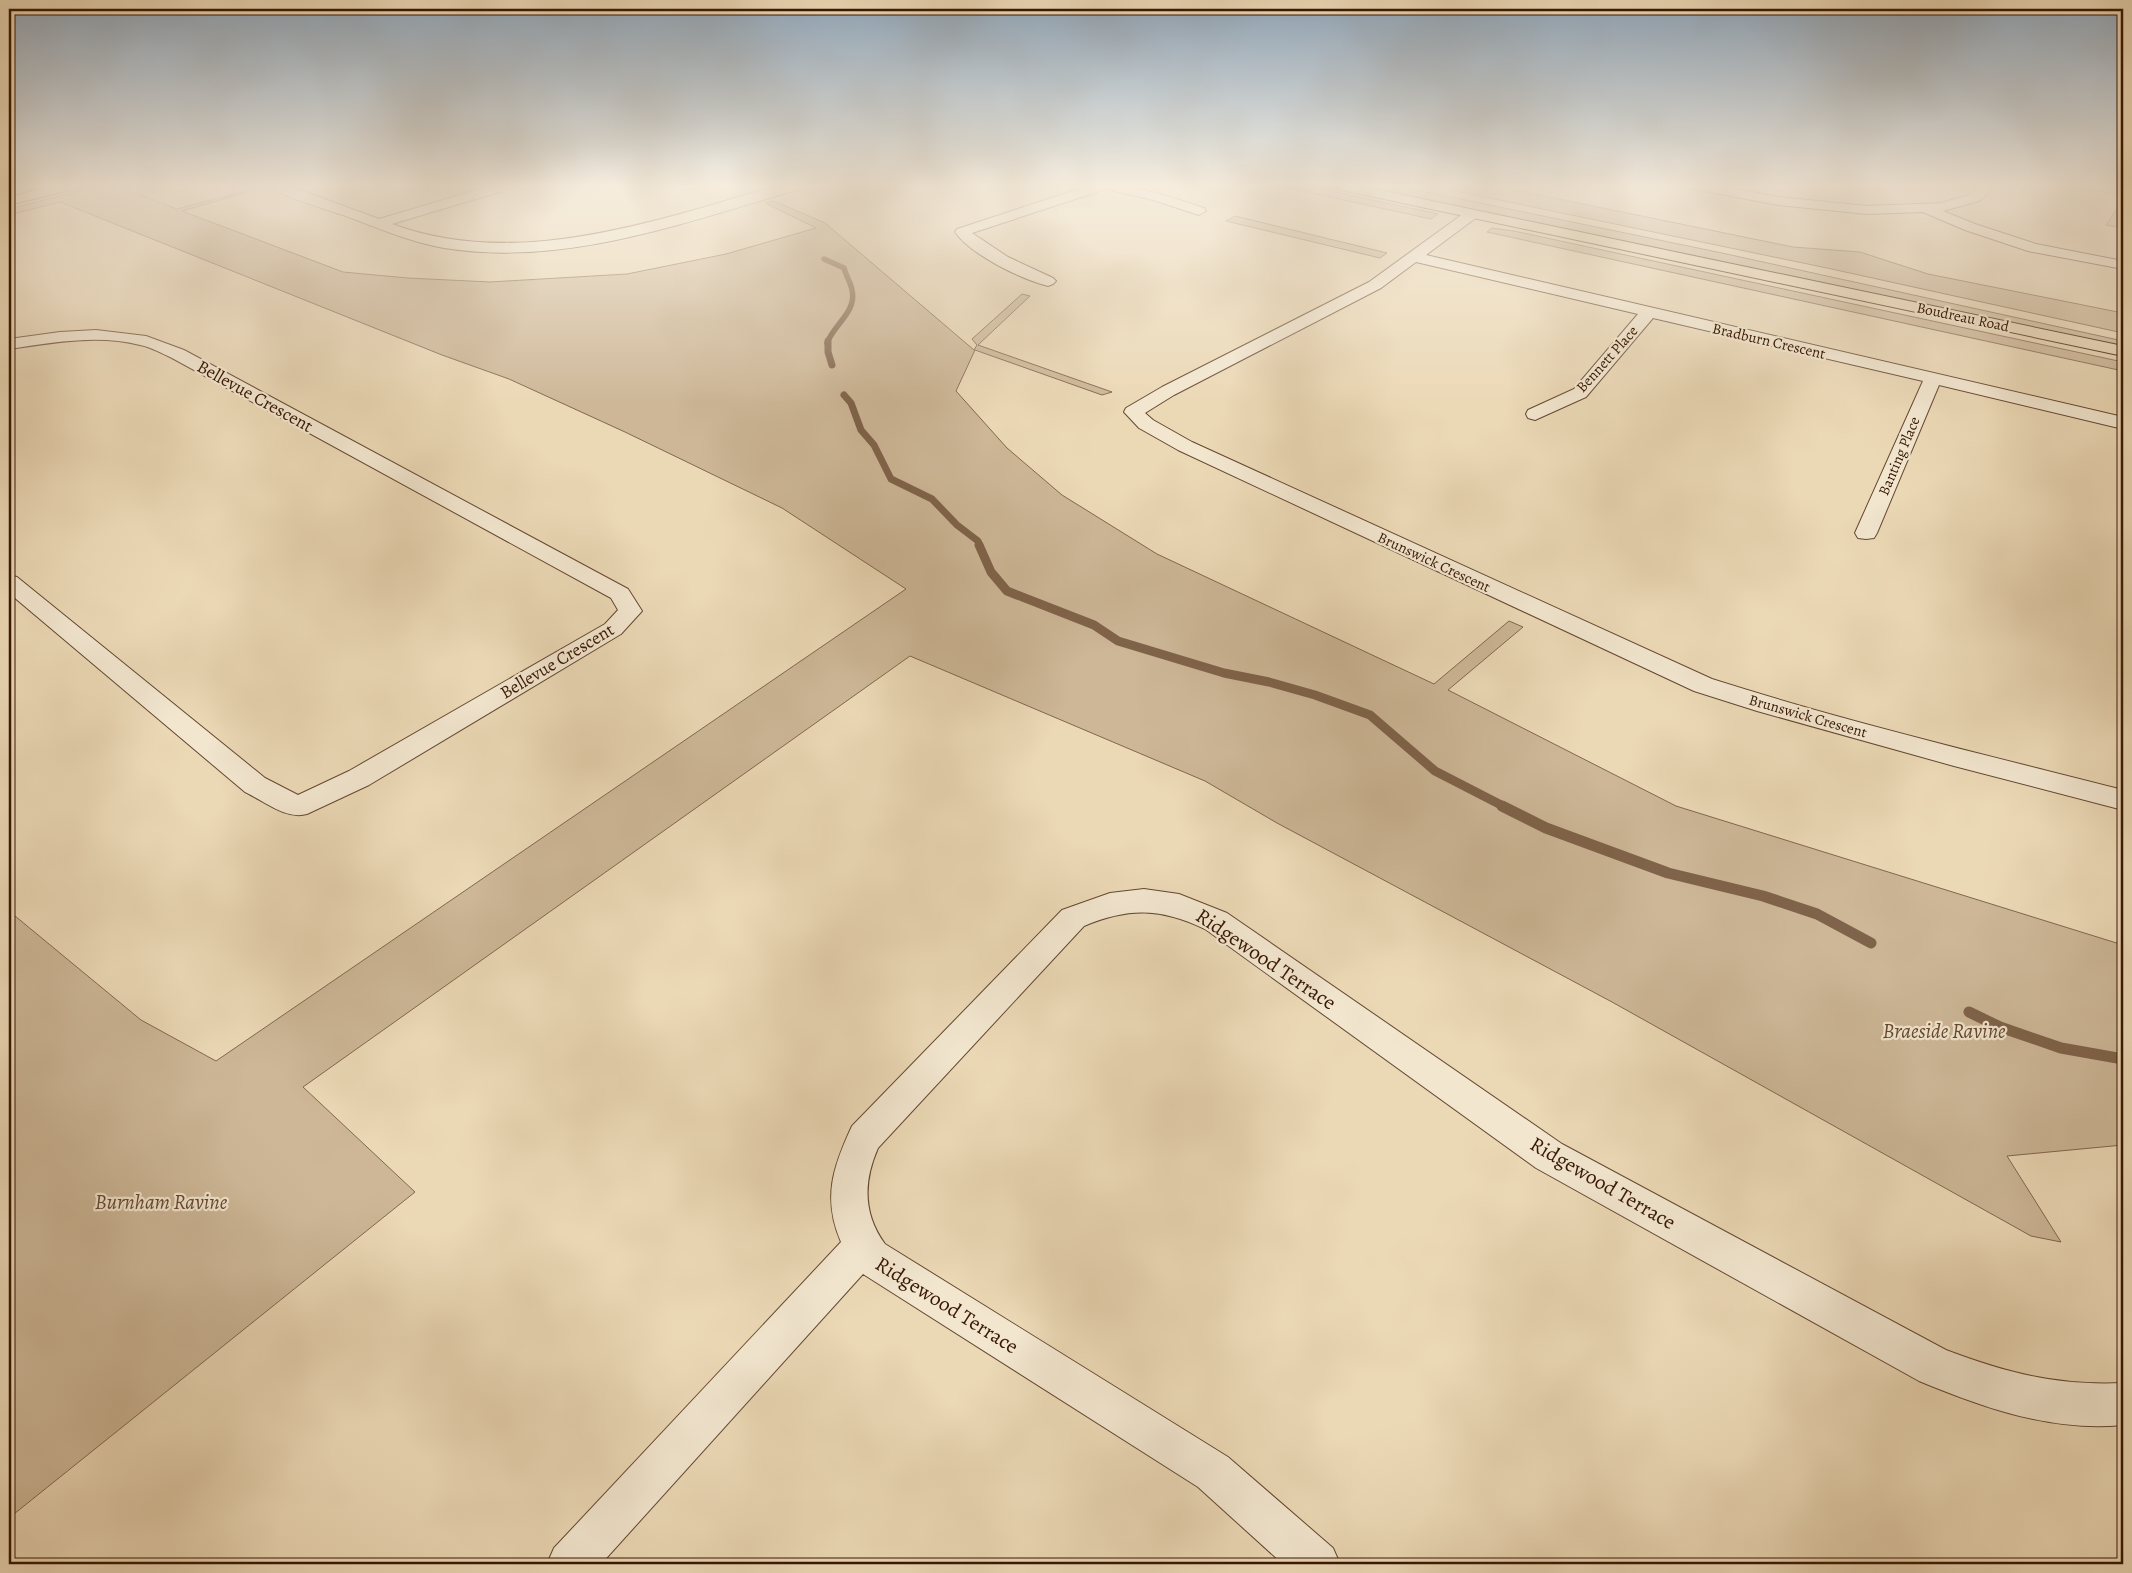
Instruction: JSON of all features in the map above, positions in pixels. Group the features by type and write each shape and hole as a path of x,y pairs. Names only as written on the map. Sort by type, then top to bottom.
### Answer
{"main road":[{"name":"Boudreau Road","path":"1678,257 2123,351"},
{"name":"Boudreau Road","path":"2036,317 2123,336"}],"street":[{"path":"998,257 1048,281"},
{"name":"Brunswick Crescent","path":"1414,257 1366,290 1168,391 1133,412 1146,424 1185,446 1536,610 1703,684 1766,705 1944,754 2123,800"},
{"name":"Bradburn Crescent","path":"1417,257 1932,380 2123,423"},
{"path":"2083,257 2123,265"},
{"name":"Bennett Place","path":"1535,414 1580,393 1648,313"},
{"name":"Bellevue Crescent","path":"9,344 80,336 114,337 146,341 178,354 620,594 630,611 613,630 359,778 296,807 255,785 9,582"},
{"name":"Banting Place","path":"1866,533 1932,380"},
{"name":"Ridgewood Terrace","path":"1317,1564 1213,1472 871,1257 862,1247 851,1222 847,1201 848,1179 854,1157 865,1137 879,1120 1073,918 1113,902 1156,900 1178,904 1216,921 1549,1156 1934,1366 1982,1384 2029,1397 2074,1404 2123,1404"},
{"path":"570,1564 862,1247"}],"green space":[{"name":"Braeside Ravine","path":"198,257 304,257 343,272 408,278 490,282 627,274 709,257 865,257 974,350 977,345 972,339 1022,294 1030,296 978,345 1112,392 1102,395 975,350 956,391 1007,448 1062,495 1157,554 1434,684 1509,621 1523,627 1448,690 1676,806 2123,945 2123,1145 2007,1156 2061,1242 2031,1236 1612,1002 1277,823 1205,781 910,656 303,1087 415,1192 9,1518 9,911 141,1020 216,1061 906,589 782,508 625,432 509,379 442,355"},
{"path":"1603,257 1637,257 2123,362 2123,371"},
{"path":"1698,257 1742,257 2123,341 2123,347"},
{"path":"1776,257 1877,257 1928,274 2123,313 2123,333"}],"waterway":[{"path":"824,259 844,268 853,298 848,311 827,343"},
{"path":"828,341 828,352 832,365"},
{"path":"844,395 851,403 861,430 874,445 891,479 932,499 957,525 978,541 980,546"},
{"path":"979,545 991,572 1007,591 1094,625 1118,641 1224,673 1269,682 1315,695 1370,715 1435,771 1505,807"},
{"path":"1502,806 1546,828 1668,873 1763,896 1817,914 1871,943"},
{"path":"1969,1012 2000,1027 2061,1048 2123,1059"}],"park label":[{"name":"Burnham Ravine","path":"161,1202"}]}
